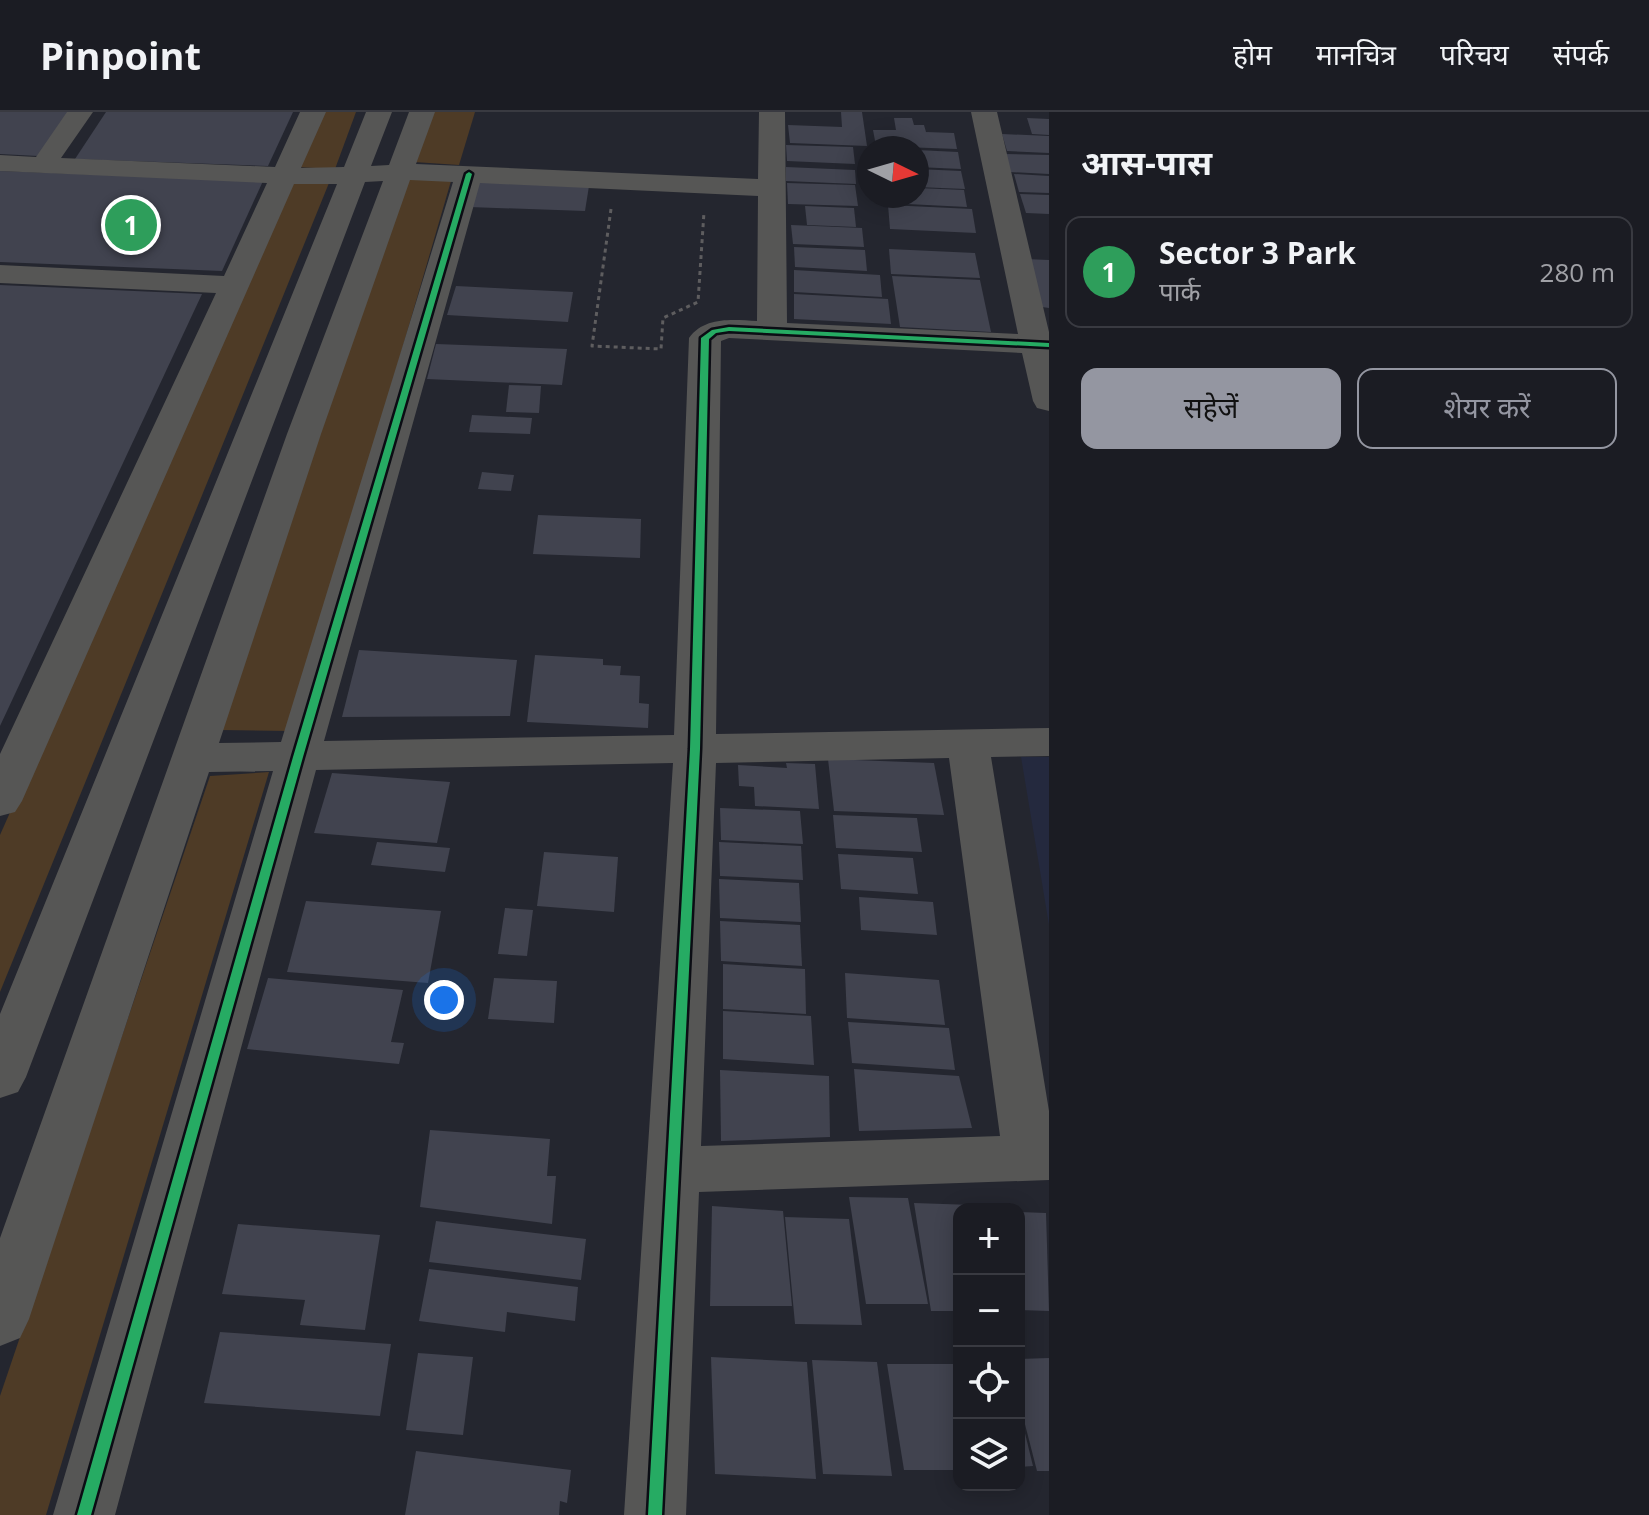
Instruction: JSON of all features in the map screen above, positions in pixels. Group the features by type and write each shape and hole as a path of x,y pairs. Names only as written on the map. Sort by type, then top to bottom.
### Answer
{"street":[{"path":"43,165 80,112"},
{"path":"0,801 313,112"},
{"path":"0,1077 379,112"},
{"path":"0,1319 304,434 422,112"},
{"path":"772,112 772,331"},
{"path":"984,112 1042,344 1049,401"},
{"path":"0,163 284,176 401,172 469,174 771,188"},
{"path":"84,1515 298,757 469,174"},
{"path":"0,274 235,285"},
{"path":"655,1515 695,749 702,349 705,338 714,331 772,331 1042,344"},
{"path":"192,758 1049,742"},
{"path":"674,1170 1040,1158 968,743"}],"path":[{"path":"615,180 592,346 661,349 663,318 698,302 705,203"}],"shaded area":[{"path":"318,112 356,112 335,169 295,167"},
{"path":"432,112 475,112 459,165 414,162"},
{"path":"407,178 451,181 291,731 220,730"},
{"path":"290,181 329,183 0,992 0,835"},
{"path":"1021,757 1049,757 1049,925"},
{"path":"269,772 46,1515 0,1515 0,1396 210,776"}],"building":[{"path":"0,112 68,112 38,156 0,154"},
{"path":"106,112 293,112 268,166 75,159"},
{"path":"841,112 862,112 866,136 857,136 857,146 790,143 788,125 842,127"},
{"path":"894,118 912,118 914,125 924,125 926,132 954,133 957,149 929,148 929,136 874,136 873,130 896,130"},
{"path":"1027,118 1049,119 1049,135 1032,134"},
{"path":"1002,134 1049,136 1049,153 1007,151"},
{"path":"786,145 853,147 855,164 787,161"},
{"path":"929,151 958,152 961,169 929,168"},
{"path":"1005,154 1049,155 1049,174 1010,172"},
{"path":"786,167 855,170 856,184 786,181"},
{"path":"929,170 961,171 965,189 929,188"},
{"path":"0,171 263,181 222,271 0,262"},
{"path":"1014,174 1049,176 1049,193 1019,192"},
{"path":"475,182 589,186 585,211 469,207"},
{"path":"787,183 855,185 857,206 788,204"},
{"path":"929,189 964,190 967,207 929,205"},
{"path":"1020,194 1049,195 1049,214 1026,213"},
{"path":"805,206 854,208 856,227 807,225"},
{"path":"929,207 972,209 976,233 890,229 888,208"},
{"path":"791,225 862,228 864,247 793,244"},
{"path":"794,247 865,250 867,271 795,267"},
{"path":"889,249 975,253 980,278 891,274"},
{"path":"1025,259 1049,260 1049,308 1042,307"},
{"path":"794,270 880,275 882,297 794,292"},
{"path":"892,276 980,280 991,332 900,327"},
{"path":"0,285 202,294 0,726"},
{"path":"456,286 573,292 568,322 447,315"},
{"path":"794,294 888,299 891,324 794,319"},
{"path":"436,344 567,349 562,385 427,379"},
{"path":"509,385 541,386 539,413 506,412"},
{"path":"472,415 532,418 530,434 469,432"},
{"path":"482,472 514,475 511,491 478,489"},
{"path":"538,515 641,519 640,558 533,554"},
{"path":"359,650 517,660 510,716 342,717"},
{"path":"535,655 603,659 603,665 621,666 620,675 640,676 639,703 649,704 648,728 527,722"},
{"path":"828,759 934,763 944,815 834,811"},
{"path":"786,763 815,764 819,809 755,806 754,787 739,786 738,765 787,768"},
{"path":"332,773 450,782 437,843 314,833"},
{"path":"720,808 800,811 803,844 721,840"},
{"path":"833,815 917,818 922,852 836,848"},
{"path":"377,842 450,848 445,872 371,865"},
{"path":"719,842 801,846 803,880 720,876"},
{"path":"544,852 618,857 614,912 537,906"},
{"path":"838,854 913,858 918,894 841,889"},
{"path":"719,879 799,883 801,922 720,918"},
{"path":"859,897 933,902 937,935 861,930"},
{"path":"306,901 441,911 428,983 287,972"},
{"path":"505,908 533,910 527,956 498,954"},
{"path":"720,921 800,925 802,966 721,961"},
{"path":"723,964 805,969 806,1014 723,1009"},
{"path":"845,973 939,980 945,1025 847,1018"},
{"path":"268,978 403,990 391,1042 404,1043 399,1064 247,1049"},
{"path":"494,978 557,981 554,1023 488,1019"},
{"path":"723,1011 811,1016 814,1065 723,1059"},
{"path":"848,1022 949,1028 955,1070 852,1063"},
{"path":"854,1069 959,1076 972,1128 859,1131"},
{"path":"720,1070 829,1076 830,1137 721,1141"},
{"path":"430,1130 550,1139 547,1176 556,1176 552,1224 420,1207"},
{"path":"849,1197 908,1198 928,1304 866,1304"},
{"path":"914,1203 953,1204 953,1311 931,1311"},
{"path":"712,1206 783,1211 792,1306 710,1306"},
{"path":"1025,1212 1046,1213 1049,1311 1025,1310"},
{"path":"785,1217 849,1219 862,1325 795,1324"},
{"path":"436,1221 586,1239 581,1280 429,1262"},
{"path":"238,1224 380,1235 365,1330 300,1325 305,1300 222,1294"},
{"path":"429,1269 578,1287 575,1321 507,1312 505,1332 419,1321"},
{"path":"220,1332 391,1344 380,1416 204,1403"},
{"path":"418,1353 473,1357 463,1435 406,1430"},
{"path":"711,1357 807,1362 816,1479 715,1474"},
{"path":"1049,1358 1049,1471 1037,1471 1025,1424 1025,1359"},
{"path":"812,1360 877,1362 892,1476 823,1474"},
{"path":"887,1364 953,1364 953,1470 904,1470"},
{"path":"1025,1433 1033,1466 1025,1467"},
{"path":"416,1451 571,1470 567,1503 560,1501 559,1515 405,1515"}],"cycle path":[{"path":"84,1515 298,757 469,174"},
{"path":"655,1515 695,749 705,338 714,331 729,329 1049,345"}],"place":[{"name":"Sector 3 Park","path":"131,225"}]}
